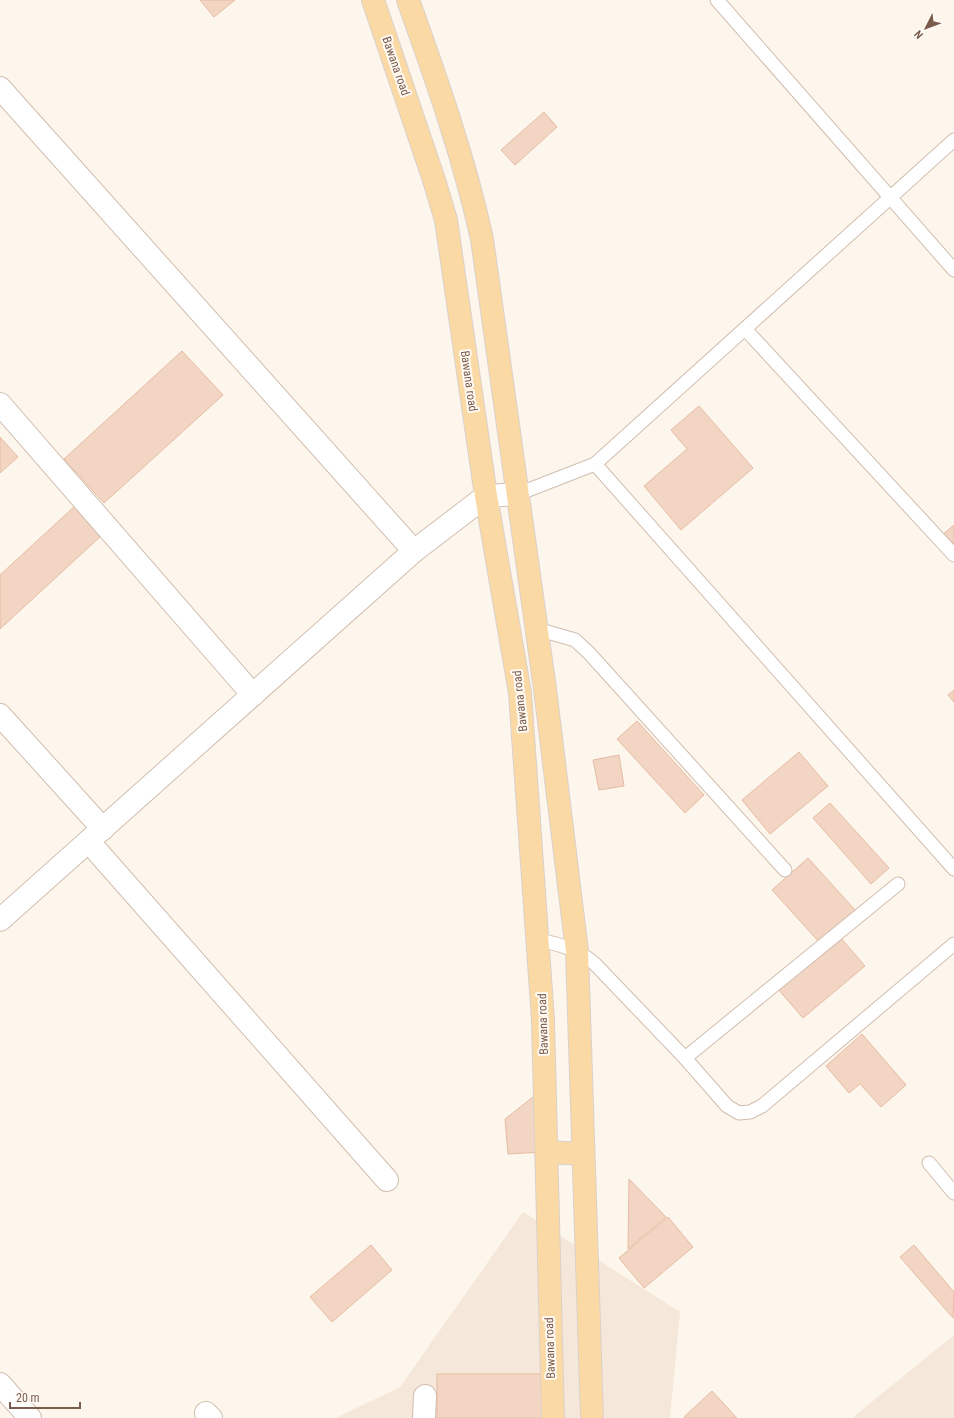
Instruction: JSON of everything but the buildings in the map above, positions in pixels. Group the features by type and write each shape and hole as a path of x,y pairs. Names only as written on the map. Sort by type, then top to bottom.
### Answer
{"main road":[{"name":"Bawana road","path":"373,0 434,180 446,220 486,496 520,693 544,1020 553,1418"},
{"path":"408,0 438,83 477,216 482,239 537,629 577,951 592,1418"},
{"path":"546,1152 583,1154"}],"street":[{"path":"0,88 414,551"},
{"path":"0,404 253,695"},
{"path":"0,920 414,551 486,496 518,494"},
{"path":"0,715 96,836 387,1180"},
{"path":"0,1384 30,1418"},
{"path":"424,1418 425,1396"}],"lane":[{"path":"717,0 954,270"},
{"path":"518,494 595,464 954,140"},
{"path":"745,329 954,555"},
{"path":"595,464 954,869"},
{"path":"537,629 575,640 589,653 785,870"},
{"path":"685,1058 898,884"},
{"path":"538,940 564,946 577,951 594,963 685,1058 727,1106 739,1113 750,1112 762,1106 954,944"},
{"path":"929,1163 954,1193"}],"shaded area":[{"path":"523,1212 680,1312 670,1418 336,1418 400,1387"},
{"path":"954,1335 954,1418 852,1418"}]}
